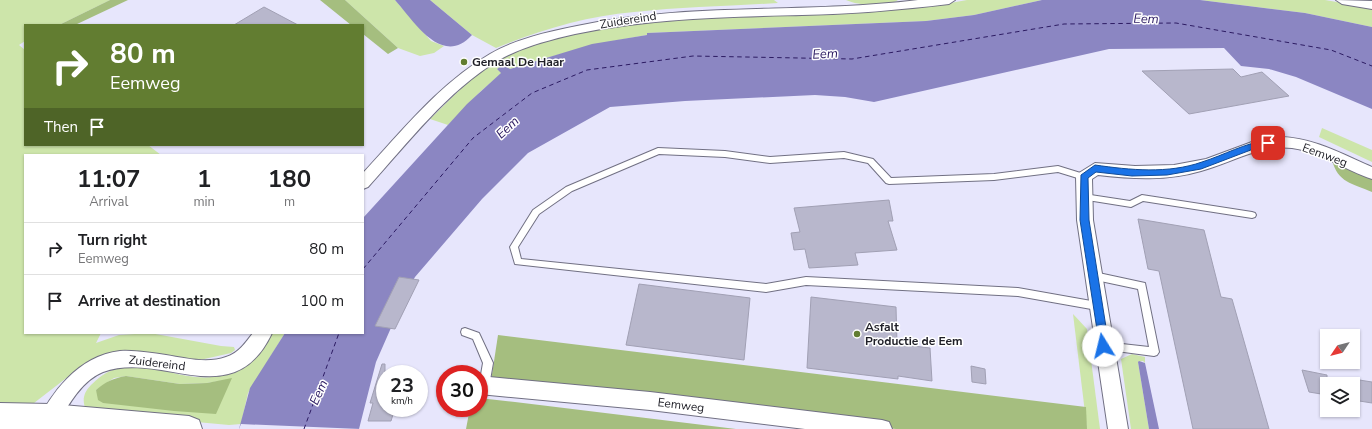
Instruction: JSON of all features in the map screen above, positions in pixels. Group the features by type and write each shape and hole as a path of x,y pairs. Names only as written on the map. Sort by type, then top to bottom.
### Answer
{"main road":[{"path":"0,416 47,423 189,429"}],"street":[{"name":"Zuidereind","path":"364,182 454,88 487,61 523,44 599,24 652,15 950,0"},
{"path":"1342,0 1372,5"},
{"name":"Eemweg","path":"1084,177 1095,168 1132,173 1167,172 1201,166 1255,145 1282,142 1310,147 1372,173"},
{"path":"1084,177 1085,220 1103,346 1118,429"},
{"name":"Zuidereind","path":"47,423 77,380 98,366 125,359 140,359 200,369 217,369 227,366 245,356 254,346 261,334"},
{"name":"Eemweg","path":"488,387 650,401 882,429"}],"lane":[{"path":"1084,177 1058,169 994,177 889,182 870,161 844,155 770,160 725,154 658,151 569,189 536,212 514,246 518,262 766,288 806,280 1018,292 1098,306"},
{"path":"1084,197 1131,204 1142,198 1252,215"},
{"path":"1093,276 1142,286 1154,352 1103,346"},
{"path":"465,332 476,336 488,363 487,365"}],"green space":[{"path":"0,0 110,0 61,24 24,24 24,42 19,45 24,49 24,146 149,146 160,154 24,154 24,334 100,334 96,343 119,335 155,334 234,347 235,350 231,353 191,362 108,356 78,369 34,403 0,413"},
{"path":"110,0 128,0 77,24 61,24"},
{"path":"320,0 345,0 398,48 388,54 364,35 364,24 350,24"},
{"path":"345,0 395,0 431,41 444,46 434,53 420,56 398,48"},
{"path":"430,0 774,0 778,3 670,9 616,14 581,20 530,35 496,48 472,35"},
{"path":"846,0 898,0 887,4 873,5 858,4"},
{"path":"967,0 1042,0 974,15 926,21 647,33 647,35 578,49 510,69 503,65 497,69 502,73 481,91 448,125 430,119 475,75 499,58 538,42 632,21 939,5"},
{"path":"1200,0 1325,0 1372,8 1372,27 1305,13"},
{"path":"1322,128 1372,150 1372,162 1319,137"},
{"path":"1332,160 1372,177 1372,192 1352,184 1342,178 1335,168"},
{"path":"1073,314 1087,329 1100,429 1087,429"},
{"path":"269,334 284,334 248,393 241,424 229,425 131,416 86,410 84,403 85,394 91,385 107,373 122,367 139,366 188,376 205,377 222,375 229,372 248,357","holes":["126,376 180,384 207,383 232,379 103,403 96,390 114,378"]},
{"path":"498,335 1086,407 1087,429 896,429 491,381"},
{"path":"1132,354 1145,357 1145,363 1143,361 1138,362 1149,429 1131,429 1121,359"},
{"path":"126,376 180,384 207,383 232,378 216,414 103,403 98,400 96,390 110,381"},
{"path":"488,399 736,429 466,429 468,417 488,417"}],"water":[{"path":"395,0 430,0 472,35 461,44 450,46 439,44 429,38 420,29"},
{"name":"Eem","path":"1042,0 1200,0 1305,13 1372,27 1372,109 1296,77 1269,69 1241,66 1224,48 1109,49 874,102 845,97 815,95 685,101 610,107 528,153 482,199 415,277 408,289 376,362 359,429 239,429 250,388 284,334 364,334 364,217 467,104 501,73 497,69 503,65 510,69 592,44 647,35 647,33 926,21 974,15"},
{"path":"1139,361 1145,363 1159,429 1149,429"}],"pier":[{"path":"241,424 361,429 239,429"}],"building":[{"path":"264,7 296,24 236,24"},
{"path":"1233,69 1241,77 1262,72 1289,96 1189,114 1142,71"},
{"path":"889,200 893,221 888,221 897,250 855,253 858,265 809,268 805,249 794,250 791,233 800,232 794,208"},
{"path":"1138,219 1204,230 1221,297 1232,299 1269,429 1193,429 1159,271 1148,269"},
{"path":"399,277 419,280 395,329 375,326"},
{"path":"639,284 750,298 744,360 626,345"},
{"path":"811,297 896,307 897,344 930,348 932,381 898,376 898,379 807,368"},
{"path":"971,366 985,369 986,384 972,382"},
{"path":"1302,370 1327,375 1327,377 1320,377 1320,394 1309,392"},
{"path":"1360,380 1372,382 1372,403 1360,401"},
{"path":"376,384 376,417 392,417 391,421 368,421 373,403 370,403"}],"ferry route":[{"path":"364,268 473,138 532,93 587,70 693,56 852,59 1064,24 1176,23 1331,50 1372,66"},
{"path":"304,429 339,334"}],"place":[{"name":"Gemaal De Haar","path":"464,62"},
{"name":"Asfalt Productie de Eem","path":"857,334"}],"route":[{"path":"1103,346 1085,220 1084,177 1095,168 1132,173 1167,172 1201,166 1255,145 1268,143"}]}
